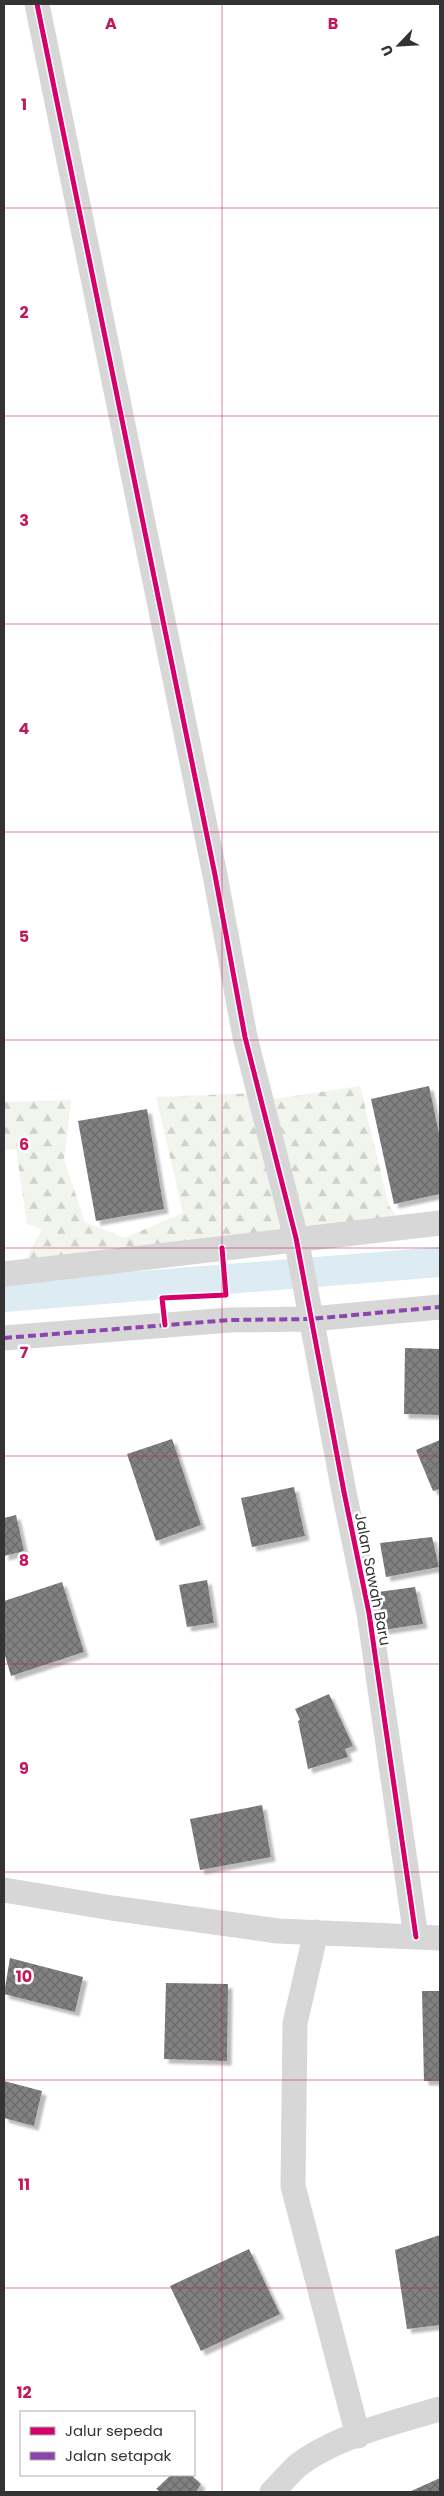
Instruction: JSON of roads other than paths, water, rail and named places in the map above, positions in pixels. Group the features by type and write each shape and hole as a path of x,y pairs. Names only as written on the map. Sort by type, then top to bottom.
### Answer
{"street":[{"name":"Jalan Sawah Baru","path":"37,4 215,874 245,1038 298,1248 369,1613 428,1938"},
{"path":"4,1274 298,1248 440,1223"},
{"path":"4,1338 230,1320 310,1311 440,1307"},
{"path":"4,1890 278,1931 428,1938"},
{"path":"316,1932 295,2022 293,2186 358,2436"},
{"path":"272,2492 297,2467 325,2449 440,2409"}],"waterway":[{"path":"4,1297 440,1262"}]}
